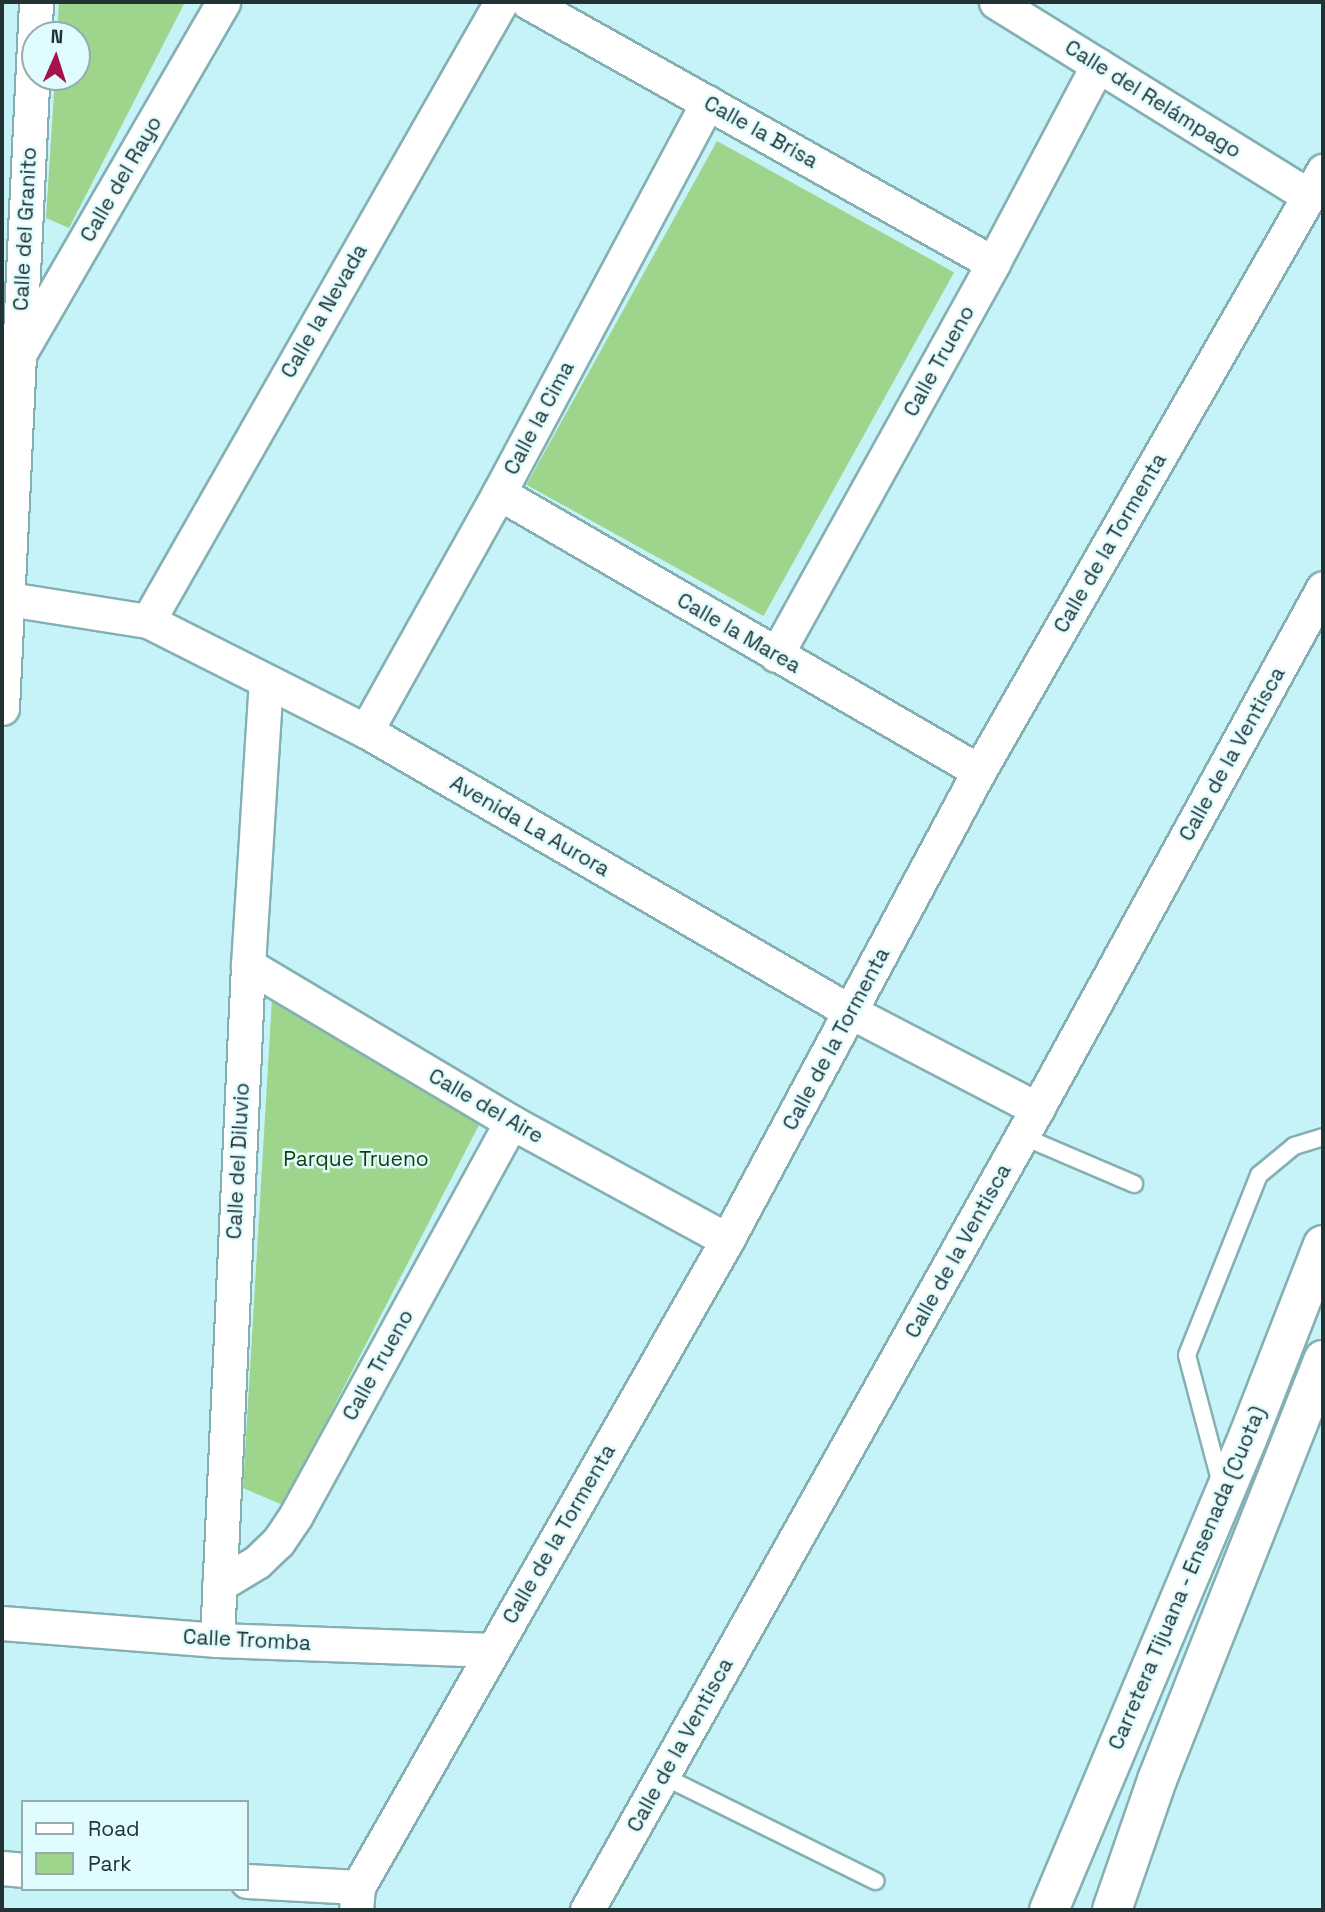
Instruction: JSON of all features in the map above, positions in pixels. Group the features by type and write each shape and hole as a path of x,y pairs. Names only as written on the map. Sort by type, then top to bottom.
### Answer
{"highway":[{"name":"Carretera Tijuana - Ensenada (Cuota)","path":"1049,1910 1113,1752 1224,1494 1323,1245"},
{"name":"Carretera Tijuana - Ensenada (Cuota)","path":"1112,1910 1157,1780 1323,1360"},
{"path":"1027,1910 1113,1752"},
{"path":"1134,1910 1157,1780"}],"street":[{"name":"Calle del Granito","path":"2,708 4,599 36,2"},
{"name":"Calle del Rayo","path":"19,355 223,2"},
{"name":"Calle la Nevada","path":"148,621 501,2"},
{"name":"Calle la Brisa","path":"528,2 993,263"},
{"name":"Calle del Relámpago","path":"996,2 1098,65 1316,183"},
{"name":"Calle Trueno","path":"776,655 993,263 1098,65"},
{"name":"Calle la Cima","path":"366,731 499,493 708,102"},
{"name":"Calle de la Tormenta","path":"357,1899 493,1650 727,1240 979,771 1316,183"},
{"name":"Calle la Marea","path":"499,493 979,771"},
{"name":"Calle de la Ventisca","path":"587,1910 1030,1122 1323,588"},
{"name":"Avenida La Aurora","path":"4,599 148,621 366,731 851,1012 1030,1122"},
{"name":"Calle del Diluvio","path":"217,1640 248,965 266,682"},
{"name":"Calle del Aire","path":"248,965 511,1122 727,1240"},
{"name":"Calle Trueno","path":"219,1585 257,1562 278,1542 296,1515 511,1122"},
{"name":"Calle Tromba","path":"2,1623 217,1640 493,1650"},
{"path":"2,1868 21,1870"},
{"path":"248,1881 357,1899"}],"lane":[{"path":"1030,1122 1134,1184"},
{"path":"1224,1494 1187,1355 1259,1175 1294,1146 1323,1137"},
{"path":"663,1776 875,1881"}],"green space":[{"path":"59,2 185,2 69,228 46,218 54,91 91,91 91,21 58,21"},
{"path":"717,141 954,272 763,616 526,485"},
{"name":"Parque Trueno","path":"272,999 480,1123 283,1505 243,1488"}]}
